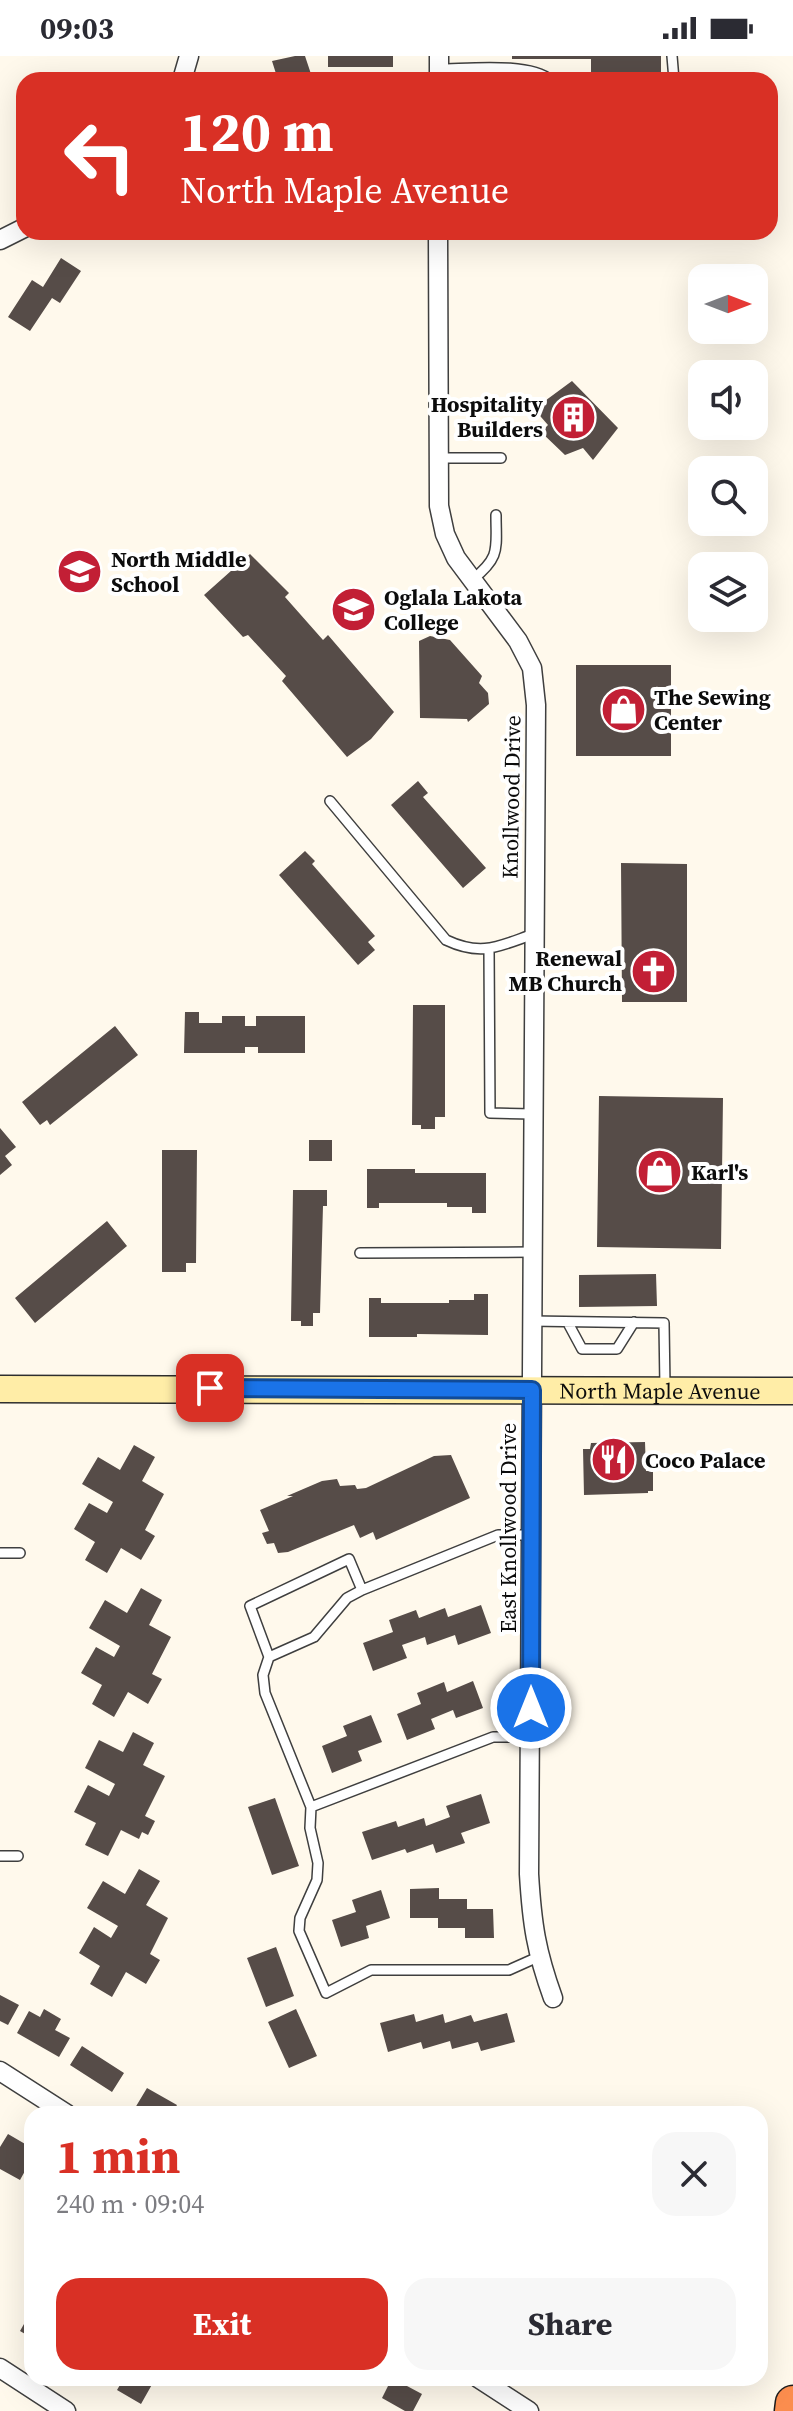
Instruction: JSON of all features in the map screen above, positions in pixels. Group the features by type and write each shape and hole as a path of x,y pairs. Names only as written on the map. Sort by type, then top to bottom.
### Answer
{"highway":[{"path":"792,2411 793,2403"}],"street":[{"name":"Knollwood Drive","path":"438,240 439,506 445,534 456,558 518,641 532,668 536,705 532,1390"},
{"name":"North Maple Avenue","path":"0,1389 793,1391"},
{"name":"East Knollwood Drive","path":"532,1390 529,1874 538,1957 553,1998"},
{"path":"0,2071 55,2106"},
{"path":"0,2368 24,2384"},
{"path":"28,2386 66,2411"},
{"path":"490,2386 529,2411"}],"lane":[{"path":"439,68 533,72"},
{"path":"437,458 501,458"},
{"path":"472,580 493,561 496,515"},
{"path":"330,801 446,940 465,949 489,949 534,934"},
{"path":"489,949 490,1113 533,1114"},
{"path":"360,1253 532,1252"},
{"path":"531,1321 664,1323 665,1391"},
{"path":"568,1323 582,1349 617,1349 634,1322"},
{"path":"269,1657 314,1637 347,1598 362,1590 498,1535 532,1535"},
{"path":"0,1553 20,1553"},
{"path":"362,1590 349,1559 250,1606 269,1657 263,1675 265,1693 311,1807 310,1828 318,1863 317,1880 300,1918 299,1931 326,1993 371,1970 509,1970 538,1957"},
{"path":"311,1807 493,1737 531,1737"},
{"path":"0,1856 18,1856"}],"building":[{"path":"305,56 310,72 275,72 272,61"},
{"path":"328,56 393,56 393,67 328,67"},
{"path":"512,56 661,56 661,72 591,72 591,59 512,59"},
{"path":"61,258 81,271 60,303 52,298 30,331 8,317 32,280 43,287"},
{"name":"Hospitality Builders","path":"572,381 618,428 593,460 583,448 565,455 541,432 548,425 534,409"},
{"path":"250,554 289,593 285,597 323,640 328,635 394,712 371,739 347,757 282,681 286,676 248,635 243,637 204,595"},
{"path":"430,636 450,640 482,676 479,683 488,693 489,704 468,722 467,719 420,718 419,641"},
{"name":"The Sewing Center","path":"576,665 671,665 671,756 576,756"},
{"path":"418,781 428,793 423,797 486,868 463,888 391,805"},
{"path":"305,851 315,861 312,864 375,936 368,942 375,950 358,965 279,875"},
{"path":"621,863 687,864 687,1002 622,1002"},
{"path":"413,1005 445,1005 445,1117 435,1117 435,1129 412,1125"},
{"path":"185,1012 199,1012 199,1023 222,1023 222,1016 245,1016 245,1026 256,1026 256,1016 305,1016 305,1053 258,1053 258,1047 245,1047 245,1053 184,1053"},
{"path":"115,1026 138,1055 50,1125 47,1120 40,1125 22,1102"},
{"name":"Karl's","path":"599,1096 723,1098 721,1249 597,1247"},
{"path":"0,1128 16,1147 5,1156 12,1165 0,1175"},
{"path":"309,1140 332,1140 332,1161 309,1161"},
{"path":"162,1150 197,1150 196,1263 186,1263 186,1272 162,1272"},
{"path":"367,1169 486,1173 486,1213 472,1213 472,1207 447,1207 447,1203 379,1203 379,1208 367,1208"},
{"path":"293,1190 327,1190 327,1206 323,1206 320,1313 313,1313 313,1326 301,1326 301,1321 291,1321"},
{"path":"107,1221 127,1246 35,1323 15,1298"},
{"path":"656,1274 657,1306 579,1307 579,1275"},
{"path":"474,1294 488,1294 488,1335 369,1337 369,1298 381,1298 381,1303 449,1303 449,1300 474,1300"},
{"name":"Coco Palace","path":"645,1442 646,1471 653,1471 653,1491 584,1495 583,1449 590,1449 591,1443"},
{"path":"134,1445 155,1457 142,1481 164,1494 145,1530 155,1536 141,1560 121,1548 107,1573 85,1560 95,1542 74,1529 89,1503 107,1513 113,1502 82,1484 98,1457 120,1470"},
{"path":"451,1455 470,1498 376,1540 373,1532 360,1538 354,1525 288,1552 278,1553 274,1543 267,1544 262,1533 269,1531 260,1510 322,1481 337,1479 340,1486 366,1488 434,1456"},
{"path":"141,1588 162,1600 149,1625 171,1637 152,1674 162,1679 148,1704 128,1692 114,1717 92,1704 102,1685 81,1673 96,1647 114,1657 120,1646 89,1628 105,1600 127,1613"},
{"path":"481,1605 491,1633 458,1645 455,1635 427,1645 425,1637 402,1645 407,1658 373,1671 363,1643 393,1632 389,1620 416,1610 419,1618 445,1608 448,1617"},
{"path":"473,1681 483,1708 456,1718 453,1710 431,1719 435,1729 407,1740 397,1714 421,1704 417,1693 444,1682 447,1692"},
{"path":"371,1715 382,1742 358,1751 362,1761 332,1773 322,1746 347,1736 343,1726"},
{"path":"133,1732 154,1743 143,1765 165,1776 145,1816 155,1821 148,1835 142,1832 139,1839 121,1830 108,1856 85,1845 96,1823 74,1812 88,1785 109,1796 115,1784 85,1768 99,1740 123,1752"},
{"path":"481,1794 490,1823 461,1833 465,1843 436,1853 433,1844 407,1853 405,1849 372,1860 362,1832 396,1821 398,1827 424,1818 426,1826 450,1817 446,1806"},
{"path":"275,1798 299,1866 272,1875 248,1807"},
{"path":"139,1869 160,1881 146,1905 168,1918 150,1954 160,1960 146,1984 126,1972 112,1997 90,1984 100,1966 79,1953 94,1927 111,1938 118,1926 87,1908 103,1881 125,1894"},
{"path":"439,1888 439,1899 467,1899 467,1909 493,1909 494,1938 465,1938 465,1928 438,1928 438,1918 410,1918 410,1889"},
{"path":"381,1890 390,1918 366,1926 369,1938 341,1947 332,1920 356,1912 352,1900"},
{"path":"276,1947 294,1996 266,2007 247,1958"},
{"path":"0,1995 19,2005 8,2025 0,2021"},
{"path":"44,2009 61,2019 55,2030 70,2038 59,2057 17,2033 29,2011 40,2017"},
{"path":"296,2009 317,2056 289,2068 268,2022"},
{"path":"507,2013 515,2042 481,2051 478,2042 452,2049 450,2041 423,2049 421,2042 388,2052 380,2023 414,2014 416,2022 443,2014 445,2023 471,2015 474,2022"},
{"path":"82,2046 124,2073 112,2092 70,2065"},
{"path":"147,2088 177,2105 176,2106 136,2106"},
{"path":"8,2134 24,2143 24,2173 20,2180 0,2169 0,2147"},
{"path":"119,2386 151,2386 141,2404 117,2390"},
{"path":"388,2386 407,2386 422,2394 413,2411 405,2411 382,2398"}],"place":[{"name":"Hospitality Builders","path":"574,417"},
{"name":"North Middle School","path":"80,572"},
{"name":"Oglala Lakota College","path":"353,610"},
{"name":"The Sewing Center","path":"623,710"},
{"name":"Renewal MB Church","path":"653,971"},
{"name":"Karl's","path":"660,1172"},
{"name":"Coco Palace","path":"614,1460"}],"route":[{"path":"210,1388 532,1390 531,1708"}]}
